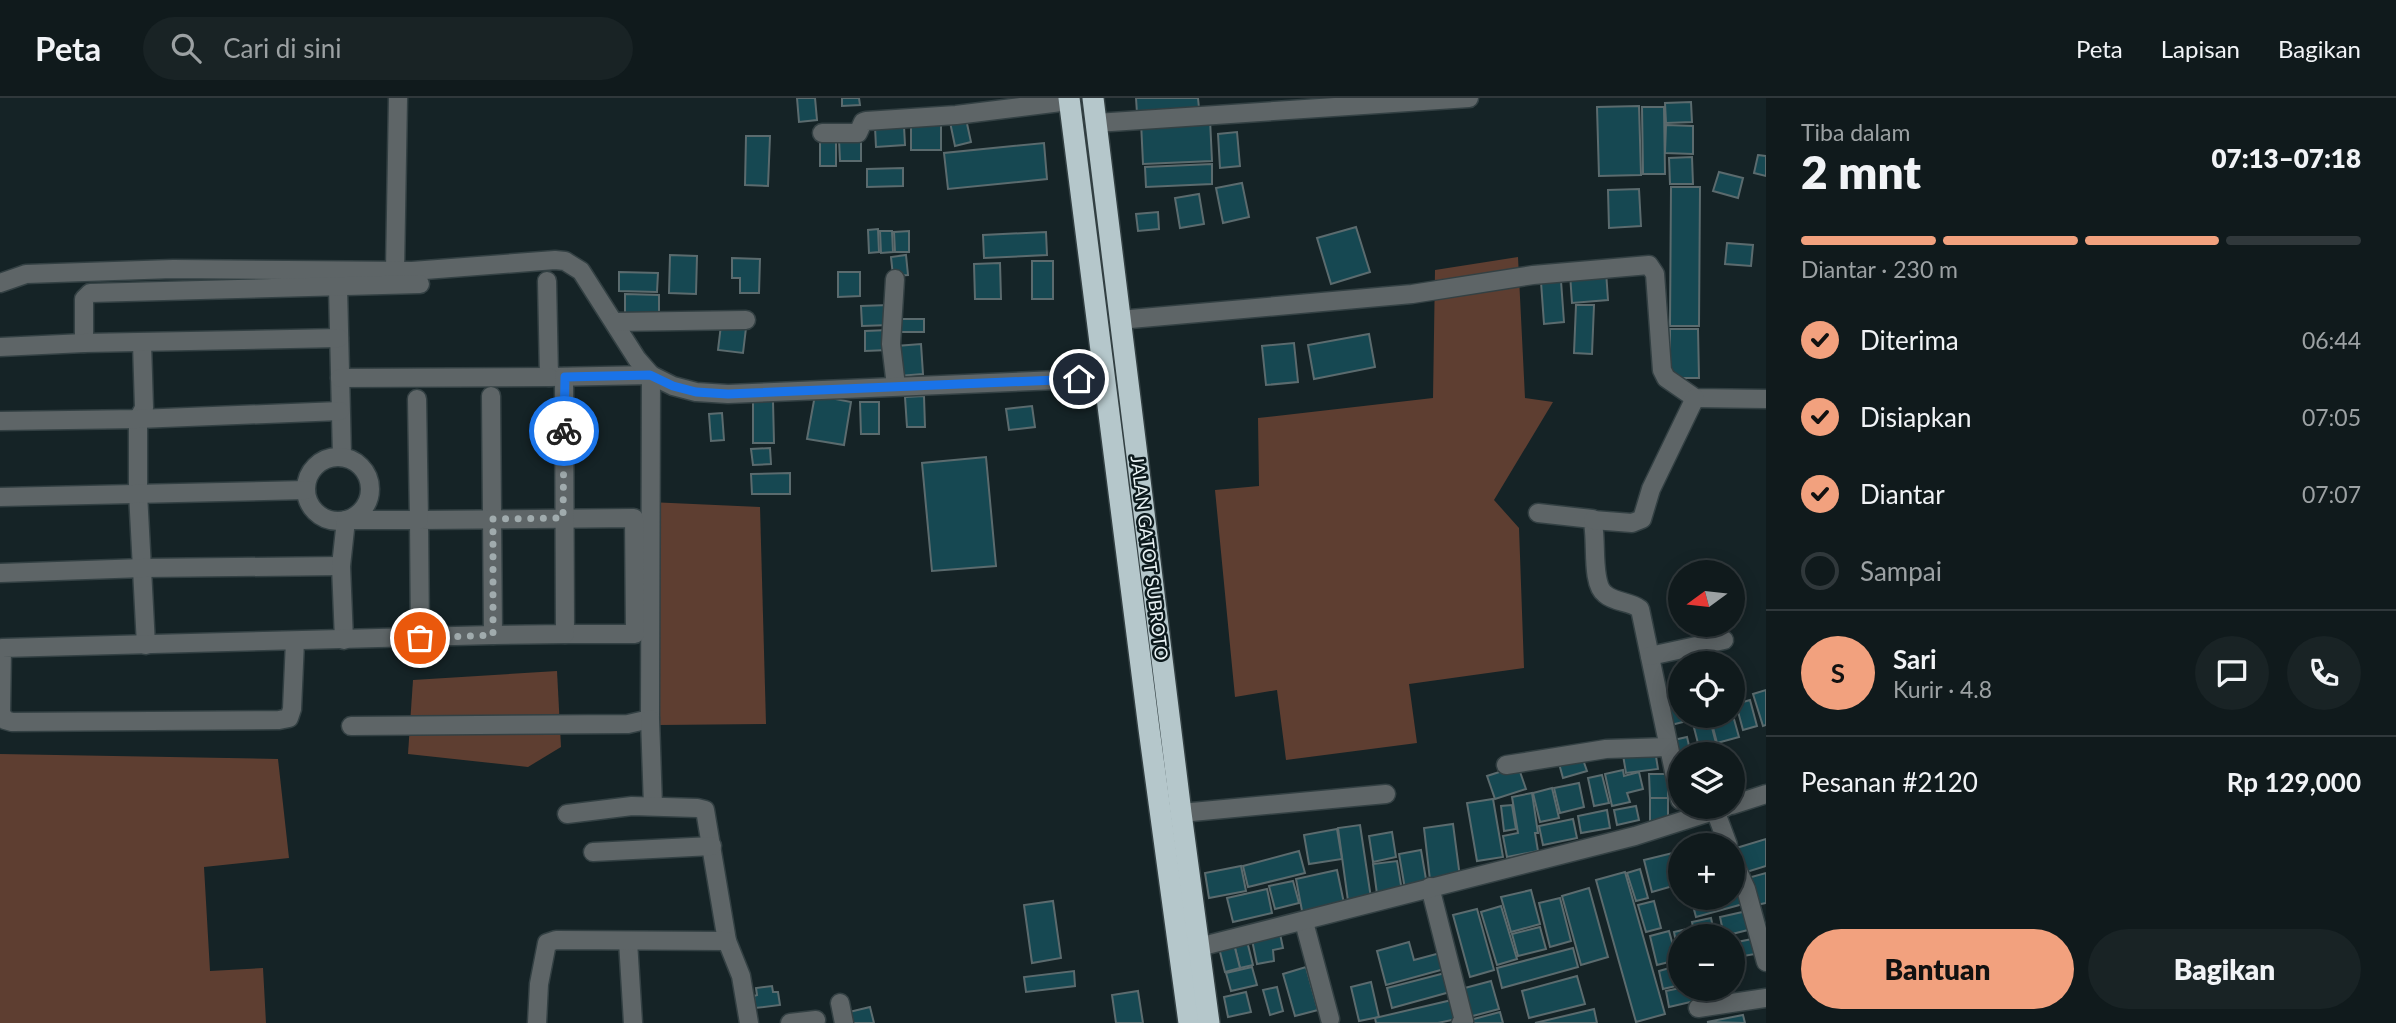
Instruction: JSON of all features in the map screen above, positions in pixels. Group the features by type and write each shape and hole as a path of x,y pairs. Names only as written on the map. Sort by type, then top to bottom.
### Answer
{"highway":[{"name":"JALAN GATOT SUBROTO","path":"1093,98 1209,1023"},
{"name":"JALAN GATOT SUBROTO","path":"1069,99 1189,1023"}],"street":[{"path":"395,271 398,98"},
{"path":"1096,123 1469,98"},
{"path":"822,133 858,133 866,121 956,115 1069,99"},
{"path":"0,283 19,275 44,273 173,269 395,271 555,260 565,261 581,271 650,375 673,386 696,392 728,394 1105,378"},
{"path":"1119,320 1412,294 1533,275 1649,265 1655,274 1661,370 1667,378 1695,398 1766,399"},
{"path":"895,279 891,344 896,386"},
{"path":"547,281 557,377 565,634"},
{"path":"84,343 84,299 90,293 420,284"},
{"path":"338,287 342,457"},
{"path":"615,323 746,320"},
{"path":"0,347 339,338"},
{"path":"142,343 144,408 138,419 138,493 146,645"},
{"path":"340,377 650,375"},
{"path":"650,375 650,719 653,806"},
{"path":"491,396 493,635"},
{"path":"1538,513 1632,523 1642,519 1651,489 1695,398"},
{"path":"417,399 420,638"},
{"path":"0,421 340,411"},
{"path":"295,641 292,709 289,718 12,722 5,720 1,713 1,647 635,634 634,518 332,521 313,509 306,490 313,468 332,457 352,460 360,466 370,484 366,504 360,512 346,520"},
{"path":"0,498 306,490"},
{"path":"344,640 341,566 346,520"},
{"path":"1506,765 1606,749 1668,747 1640,609 1634,604 1607,597 1601,591 1593,520"},
{"path":"0,573 341,566"},
{"path":"1650,656 1724,640"},
{"path":"351,726 628,724 650,719"},
{"path":"1181,813 1386,794"},
{"path":"1745,801 1766,794"},
{"path":"567,814 653,806 705,810 727,941 741,976 749,1023"},
{"path":"1199,947 1635,836 1672,819"},
{"path":"593,852 712,846"},
{"path":"1430,887 1464,1021 1461,1023"},
{"path":"1745,887 1766,962"},
{"path":"1304,922 1330,1019"},
{"path":"537,1023 539,984 547,943 556,940 727,941"},
{"path":"628,942 634,1023"},
{"path":"1699,1007 1766,998"},
{"path":"840,1003 844,1023"},
{"path":"790,1023 816,1020"}],"shaded area":[{"path":"1518,257 1525,398 1553,402 1494,500 1519,528 1524,668 1409,684 1417,743 1286,760 1277,690 1235,697 1215,490 1259,486 1258,418 1433,398 1435,270"},
{"path":"649,502 760,507 766,724 660,725 645,667"},
{"path":"557,671 561,747 528,767 408,754 413,680"},
{"path":"0,754 278,759 289,858 204,867 210,971 263,968 266,1023 0,1023"}],"building":[{"path":"797,98 815,98 817,120 799,122"},
{"path":"842,98 859,98 860,105 842,106"},
{"path":"1136,98 1198,98 1199,108 1137,113"},
{"path":"1691,102 1692,122 1666,123 1665,103"},
{"path":"1639,106 1641,175 1599,176 1597,107"},
{"path":"1642,107 1664,107 1665,174 1643,174"},
{"path":"966,119 971,142 955,146 950,122"},
{"path":"1210,119 1212,161 1143,164 1141,122"},
{"path":"911,124 941,124 941,150 911,150"},
{"path":"1666,125 1693,126 1693,154 1665,153"},
{"path":"904,126 905,145 876,147 875,127"},
{"path":"1237,132 1240,166 1220,168 1218,134"},
{"path":"820,135 836,135 836,166 820,166"},
{"path":"746,136 770,136 768,186 745,185"},
{"path":"861,138 861,161 840,161 839,139"},
{"path":"1044,143 1047,179 948,189 944,153"},
{"path":"1758,155 1766,156 1766,176 1754,173"},
{"path":"1692,157 1693,184 1670,184 1669,158"},
{"path":"1212,164 1212,184 1146,187 1145,167"},
{"path":"903,168 903,186 867,187 867,169"},
{"path":"1719,172 1743,178 1738,198 1713,191"},
{"path":"1242,183 1249,217 1223,223 1216,188"},
{"path":"1671,187 1700,187 1699,326 1670,326"},
{"path":"1639,189 1641,226 1609,228 1608,190"},
{"path":"1199,194 1204,224 1180,228 1175,198"},
{"path":"1158,212 1159,229 1138,231 1136,214"},
{"path":"1356,227 1370,272 1331,284 1317,238"},
{"path":"878,229 879,252 869,253 868,230"},
{"path":"880,231 892,231 893,252 881,253"},
{"path":"909,231 909,252 895,252 894,232"},
{"path":"1046,232 1047,255 984,258 983,235"},
{"path":"1727,243 1753,245 1751,266 1725,264"},
{"path":"670,255 697,256 696,294 669,293"},
{"path":"906,255 908,275 893,276 891,257"},
{"path":"732,258 760,259 759,293 740,293 740,278 732,278"},
{"path":"1032,261 1053,261 1053,299 1032,299"},
{"path":"1000,263 1001,299 975,299 974,264"},
{"path":"1606,271 1608,300 1572,303 1570,274"},
{"path":"619,272 658,273 657,292 619,291"},
{"path":"838,272 860,272 860,296 838,297"},
{"path":"1561,281 1564,322 1544,324 1541,282"},
{"path":"625,294 659,295 659,314 625,313"},
{"path":"889,305 890,325 862,326 861,306"},
{"path":"1576,305 1594,305 1592,354 1574,353"},
{"path":"899,319 924,319 924,332 899,332"},
{"path":"721,325 746,328 743,353 718,350"},
{"path":"1670,329 1698,329 1699,378 1670,378"},
{"path":"888,330 888,350 865,351 865,331"},
{"path":"1369,334 1375,367 1314,379 1308,345"},
{"path":"1294,343 1298,382 1266,385 1262,346"},
{"path":"921,344 923,374 899,376 896,346"},
{"path":"815,395 851,402 844,445 807,439"},
{"path":"924,396 925,427 907,427 905,397"},
{"path":"753,401 773,401 774,443 753,443"},
{"path":"860,402 879,402 879,434 861,434"},
{"path":"1032,406 1035,427 1009,430 1006,409"},
{"path":"722,413 724,440 711,441 709,414"},
{"path":"770,448 771,464 753,465 751,449"},
{"path":"986,457 996,566 932,571 922,463"},
{"path":"790,473 790,494 752,494 751,474"},
{"path":"1766,690 1766,725 1763,726 1753,694"},
{"path":"1750,700 1757,726 1743,730 1745,728 1745,701"},
{"path":"1668,701 1668,726 1667,726 1661,703"},
{"path":"1694,728 1712,728 1716,742 1698,742"},
{"path":"1713,728 1736,728 1739,737 1717,742"},
{"path":"1687,737 1688,742 1669,742"},
{"path":"1655,750 1658,769 1626,773 1623,755"},
{"path":"1581,754 1587,771 1563,778 1558,760"},
{"path":"1518,766 1526,789 1495,799 1487,776"},
{"path":"1623,770 1624,776 1639,772 1643,789 1627,793 1630,802 1612,806 1605,774"},
{"path":"1649,774 1668,774 1668,798 1650,798"},
{"path":"1602,775 1609,803 1594,806 1588,778"},
{"path":"1579,783 1584,807 1560,813 1554,788"},
{"path":"1552,788 1559,818 1540,822 1533,793"},
{"path":"1532,793 1538,851 1507,857 1503,836 1518,833 1512,797"},
{"path":"1650,798 1668,798 1668,821 1650,821"},
{"path":"1493,799 1503,857 1477,861 1467,803"},
{"path":"1512,805 1516,829 1504,831 1501,806"},
{"path":"1636,806 1639,820 1617,825 1614,810"},
{"path":"1607,810 1610,828 1581,833 1578,816"},
{"path":"1573,819 1577,838 1543,845 1539,826"},
{"path":"1453,824 1460,877 1430,880 1424,828"},
{"path":"1360,825 1371,898 1348,901 1338,828"},
{"path":"1337,829 1342,859 1309,864 1304,835"},
{"path":"1392,832 1396,857 1373,862 1369,836"},
{"path":"1766,839 1766,866 1745,872 1745,845"},
{"path":"1421,850 1427,885 1405,889 1399,854"},
{"path":"1299,851 1305,873 1248,887 1243,866"},
{"path":"1668,854 1668,887 1652,892 1644,860"},
{"path":"1397,861 1402,891 1377,894 1373,864"},
{"path":"1241,866 1246,891 1209,898 1205,873"},
{"path":"1640,869 1648,898 1636,901 1627,873"},
{"path":"1337,870 1345,908 1303,916 1296,879"},
{"path":"1625,872 1665,1014 1636,1022 1596,880"},
{"path":"1766,873 1766,903 1756,905 1748,878"},
{"path":"1293,881 1299,903 1275,909 1269,886"},
{"path":"1589,888 1608,957 1581,965 1562,896"},
{"path":"1267,889 1272,913 1233,922 1227,898"},
{"path":"1531,890 1540,924 1511,932 1501,897"},
{"path":"1560,898 1571,941 1550,947 1539,903"},
{"path":"1053,901 1061,958 1032,963 1024,905"},
{"path":"1654,901 1661,928 1646,932 1638,905"},
{"path":"1501,906 1517,959 1497,965 1481,912"},
{"path":"1477,909 1494,970 1470,977 1453,915"},
{"path":"1694,910 1721,910 1696,917"},
{"path":"1747,911 1752,929 1745,931 1745,924 1721,924 1720,917"},
{"path":"1711,918 1712,924 1692,924"},
{"path":"1540,927 1546,949 1518,956 1512,934"},
{"path":"1279,929 1283,948 1273,950 1274,961 1257,964 1251,935"},
{"path":"1668,931 1668,962 1657,965 1650,936"},
{"path":"1246,937 1253,965 1240,968 1233,940"},
{"path":"1752,939 1755,954 1745,956 1745,940"},
{"path":"1233,940 1240,968 1225,972 1218,944"},
{"path":"1409,942 1414,960 1444,952 1448,968 1386,985 1377,951"},
{"path":"1573,948 1578,967 1502,988 1497,968"},
{"path":"1252,967 1257,985 1231,991 1226,973"},
{"path":"1306,967 1318,1010 1295,1016 1283,974"},
{"path":"1668,968 1668,988 1663,989 1659,971"},
{"path":"1074,971 1075,986 1026,992 1024,977"},
{"path":"1445,973 1450,992 1392,1008 1387,988"},
{"path":"1577,976 1585,1004 1529,1018 1522,991"},
{"path":"1491,981 1499,1009 1469,1017 1461,989"},
{"path":"1371,982 1379,1017 1359,1021 1351,987"},
{"path":"772,986 773,992 778,992 780,1005 755,1008 756,988"},
{"path":"1277,987 1283,1011 1270,1015 1263,990"},
{"path":"1138,991 1143,1023 1116,1023 1112,995"},
{"path":"1666,991 1668,1001 1695,1001 1669,1007"},
{"path":"1246,992 1251,1012 1228,1017 1224,997"},
{"path":"1456,999 1461,1018 1438,1023 1376,1023 1375,1018"},
{"path":"870,1007 874,1023 848,1023 845,1013"},
{"path":"1594,1009 1597,1023 1535,1023"},
{"path":"1500,1012 1503,1023 1471,1023 1470,1020"},
{"path":"1743,1015 1745,1023 1707,1022"}],"way so far":[{"path":"420,638 493,635 493,519 563,518 564,431"}],"route":[{"path":"564,431 565,377 650,375 673,386 696,392 728,394 1079,379"}]}
